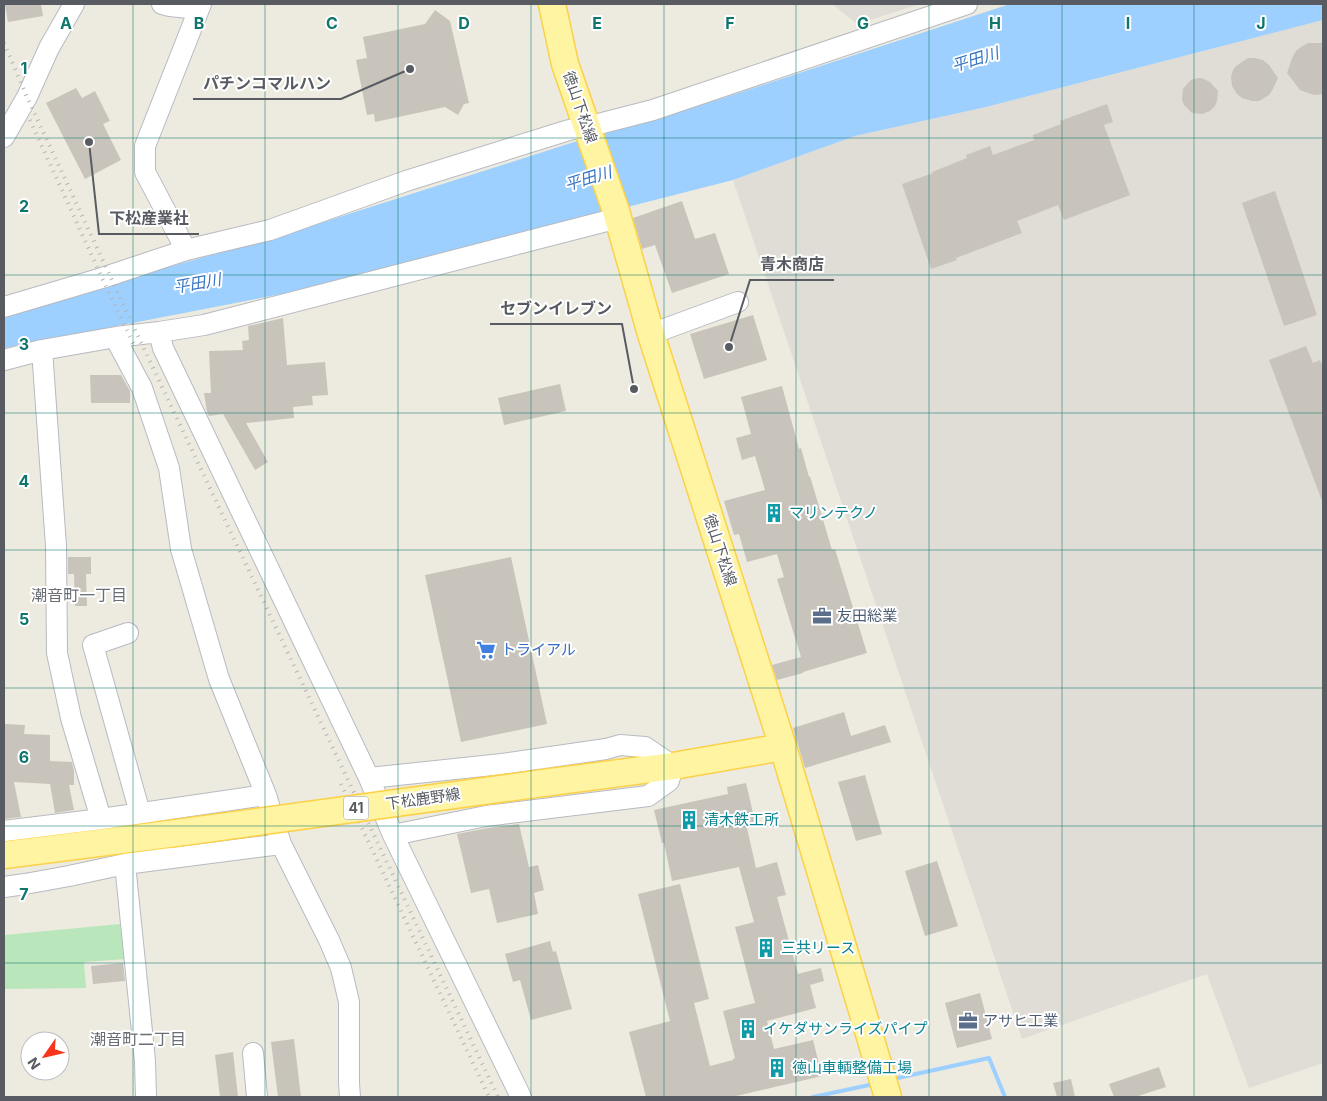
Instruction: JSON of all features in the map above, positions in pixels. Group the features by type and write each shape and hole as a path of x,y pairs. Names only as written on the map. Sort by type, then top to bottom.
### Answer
{"main road":[{"name":"徳山下松線","path":"552,4 565,64 617,215 651,334 783,747 885,1087"},
{"name":"下松鹿野線","path":"4,856 673,766 783,747"}],"street":[{"path":"4,137 27,97 49,48 74,4"},
{"path":"162,4 170,6 199,6 145,146 145,172 186,250"},
{"path":"4,307 102,278 186,250 270,230 406,181 569,130 588,129 653,110 967,4"},
{"path":"4,360 42,350 116,337 204,325 617,215"},
{"path":"651,334 738,302"},
{"path":"159,332 163,348 369,778 393,835 521,1097"},
{"path":"116,337 142,388 169,468 181,548 219,679 266,795 282,844 330,940 341,968 349,1002 348,1083 350,1097"},
{"path":"42,350 56,546 57,653 72,718 101,819"},
{"path":"128,633 93,644 140,814"},
{"path":"369,778 502,764 606,749 620,745 645,747 673,766 669,781 648,796 486,816 393,835"},
{"path":"4,831 140,814 266,795"},
{"path":"4,887 125,864 282,844"},
{"path":"125,864 145,1061 146,1097"},
{"path":"253,1053 257,1097"}],"shaded area":[{"path":"832,4 920,4 857,24"},
{"path":"1323,20 1323,1063 1249,1088 1207,974 1022,1039 733,180 855,136 986,107"}],"green space":[{"path":"120,924 126,959 84,962 86,988 5,989 4,935"}],"water":[{"name":"平田川","path":"1010,4 1323,4 1323,20 986,107 855,136 733,180 307,289 4,348 4,313 283,235 571,143 705,104"}],"building":[{"path":"41,4 43,16 8,22 5,5"},
{"path":"435,10 450,21 469,103 464,104 458,115 445,107 375,122 374,114 367,115 356,60 367,58 363,37 425,24"},
{"path":"1308,43 1323,43 1323,94 1314,95 1300,90 1287,73 1296,51"},
{"path":"1248,58 1263,60 1278,78 1269,95 1259,101 1242,98 1232,86 1231,77 1233,70"},
{"path":"1198,78 1210,82 1218,91 1215,106 1210,111 1202,114 1192,113 1182,100 1183,89 1191,80"},
{"path":"76,88 82,98 95,91 110,121 103,124 121,160 85,179 46,103"},
{"path":"1107,104 1113,122 1104,125 1130,195 1064,220 1058,205 1017,221 1022,233 931,269 902,184 933,173 967,158 966,155 990,146 993,155 1034,140 1033,135 1061,124 1060,121"},
{"path":"1275,191 1317,315 1284,326 1242,203"},
{"path":"682,201 695,239 715,233 729,274 672,293 655,245 642,249 633,218"},
{"path":"753,315 767,360 704,379 690,334"},
{"path":"283,318 287,365 325,362 328,395 312,396 313,405 293,407 294,418 246,423 268,462 255,470 223,414 209,416 207,412 204,393 211,393 209,351 243,350 242,341 249,340 248,326"},
{"path":"1306,346 1313,363 1320,360 1323,367 1323,501 1269,360"},
{"path":"90,375 121,375 130,391 130,403 91,403"},
{"path":"560,384 566,411 504,425 498,398"},
{"path":"782,386 799,449 801,448 832,550 835,549 867,653 777,680 772,665 801,657 777,579 784,577 777,554 747,562 739,534 734,535 724,501 765,490 755,456 742,460 736,438 751,434 741,397"},
{"path":"68,557 91,557 91,574 86,574 87,606 75,606 74,574 68,574"},
{"name":"トライアル","path":"511,557 547,724 461,742 425,575"},
{"path":"844,712 851,736 885,725 891,742 805,768 793,728"},
{"path":"4,724 25,725 24,734 50,735 50,761 72,762 74,785 69,785 74,810 55,813 50,784 14,782 21,817 4,819"},
{"path":"865,775 882,834 856,841 838,782"},
{"path":"746,783 756,826 747,828 756,868 777,862 786,895 777,897 798,974 821,968 824,981 810,985 816,1008 767,1021 774,1049 813,1040 822,1076 732,1097 646,1097 629,1032 670,1021 638,894 680,884 709,999 694,1003 710,1066 735,1058 723,1011 755,1003 735,927 754,922 739,867 672,881 664,843 662,843 654,810 728,794 727,787"},
{"path":"519,824 529,867 538,865 544,890 534,893 538,914 497,923 489,889 471,893 457,834"},
{"path":"937,861 958,926 925,936 905,871"},
{"path":"550,941 553,952 556,951 572,1009 531,1020 520,980 513,982 505,954"},
{"path":"123,963 125,981 93,984 91,966"},
{"name":"アサヒ工業","path":"980,993 992,1039 957,1048 945,1003"},
{"path":"294,1039 301,1097 278,1097 271,1042"},
{"path":"233,1052 238,1097 220,1097 215,1055"},
{"path":"1159,1067 1166,1087 1135,1097 1114,1097 1109,1084"},
{"path":"1071,1079 1075,1097 1057,1097 1053,1083"}],"waterway":[{"path":"893,1079 989,1058 1005,1097"},
{"path":"813,1097 874,1084"}],"railway":[{"path":"4,43 27,97 137,334 498,1097"},
{"path":"30,120 134,345"},
{"path":"341,784 489,1097"}],"place":[{"name":"パチンコマルハン","path":"410,69"},
{"name":"下松産業社","path":"89,142"},
{"name":"青木商店","path":"729,347"},
{"name":"セブンイレブン","path":"634,389"},
{"name":"マリンテクノ","path":"774,513"},
{"name":"友田総業","path":"822,616"},
{"name":"トライアル","path":"486,650"},
{"name":"清木鉄工所","path":"689,820"},
{"name":"三共リース","path":"766,948"},
{"name":"アサヒ工業","path":"968,1021"},
{"name":"イケダサンライズパイプ","path":"748,1029"},
{"name":"徳山車輌整備工場","path":"777,1068"}],"district":[{"name":"潮音町一丁目","path":"79,595"},
{"name":"潮音町二丁目","path":"138,1039"}]}
